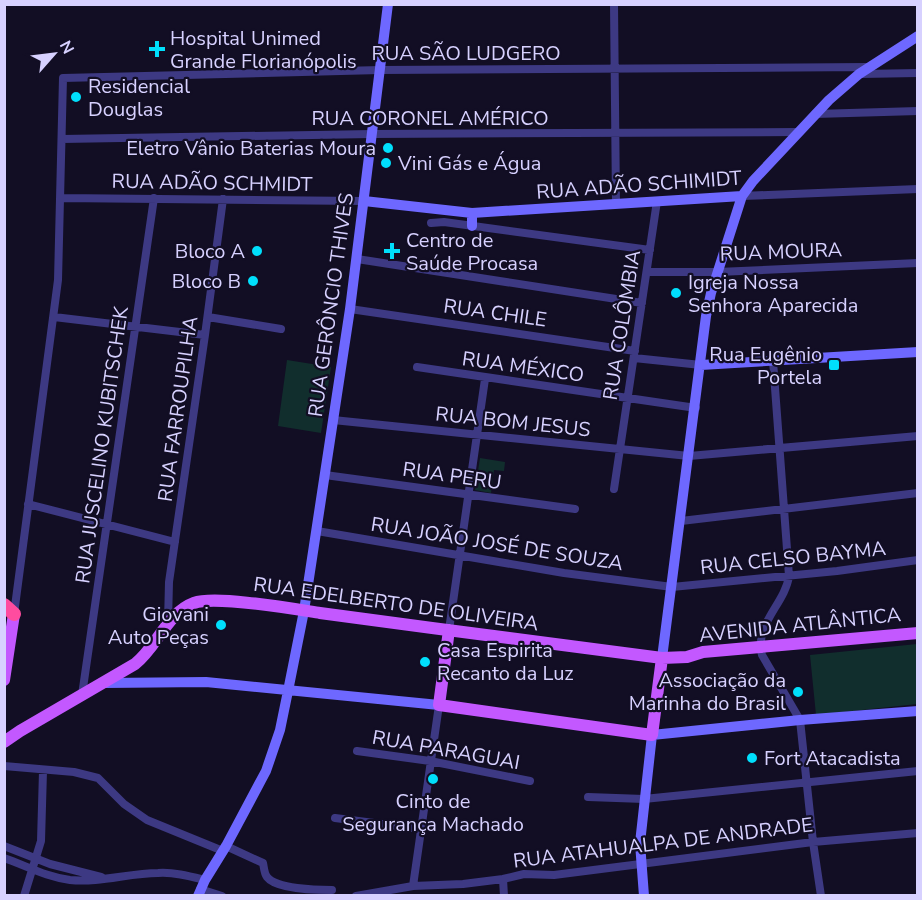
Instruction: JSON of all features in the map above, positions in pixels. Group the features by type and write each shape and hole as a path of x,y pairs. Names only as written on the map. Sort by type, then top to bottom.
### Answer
{"main road":[{"name":"RUA GERÔNCIO THIVES","path":"201,888 271,760 288,691 304,611 350,309 388,4"},
{"path":"644,896 640,843 644,799 706,316 742,196 758,175 815,114 859,74 918,36"},
{"name":"RUA ADÃO SCHIMIDT","path":"364,201 472,213 742,196"},
{"path":"472,213 472,226"},
{"path":"701,365 918,352"},
{"name":"RUA EDELBERTO DE OLIVEIRA","path":"20,731 105,683 142,659 154,646 168,624 185,607 208,600 662,658"},
{"path":"4,680 9,610"},
{"path":"439,705 449,630"},
{"name":"AVENIDA ATLÂNTICA","path":"761,651 918,633"},
{"name":"AVENIDA ATLÂNTICA","path":"662,658 918,640"},
{"path":"105,683 206,682 369,697 652,735 918,711"},
{"path":"4,734 20,731"},
{"path":"4,742 20,731"}],"street":[{"path":"614,4 616,204"},
{"name":"RUA SÃO LUDGERO","path":"62,139 63,78 380,70 870,68"},
{"path":"859,74 918,73"},
{"path":"815,114 918,111"},
{"name":"RUA CORONEL AMÉRICO","path":"62,139 372,134 798,132"},
{"path":"9,610 28,504 54,317 59,256 62,139"},
{"name":"RUA ADÃO SCHIMIDT","path":"742,196 918,189"},
{"name":"RUA ADÃO SCHMIDT","path":"61,198 364,201"},
{"name":"RUA JUSCELINO KUBITSCHEK","path":"82,696 154,198"},
{"name":"RUA FARROUPILHA","path":"168,624 169,582 223,199"},
{"name":"RUA COLÔMBIA","path":"614,489 657,201"},
{"path":"431,223 444,222 650,250"},
{"path":"357,260 642,303"},
{"name":"RUA MOURA","path":"647,272 718,272 918,263"},
{"name":"RUA CHILE","path":"350,309 634,354"},
{"path":"54,317 205,335"},
{"path":"208,317 281,329"},
{"path":"634,354 701,365"},
{"path":"774,361 789,576 786,587 768,619 761,651 800,720 821,896"},
{"name":"RUA MÉXICO","path":"417,367 485,379 696,408"},
{"path":"449,630 485,379"},
{"name":"RUA BOM JESUS","path":"333,420 689,456 918,436"},
{"name":"RUA PERU","path":"325,475 575,509"},
{"path":"681,521 918,493"},
{"path":"28,504 175,542"},
{"name":"RUA JOÃO JOSÉ DE SOUZA","path":"316,531 460,556 672,587"},
{"name":"RUA CELSO BAYMA","path":"672,587 789,576 918,560"},
{"path":"413,886 439,705"},
{"name":"RUA PARAGUAI","path":"357,751 430,761 530,781"},
{"path":"4,766 74,772 98,778 138,815 157,825 263,863 266,875 272,881 301,889 332,890"},
{"path":"24,896 37,858 42,832 43,771"},
{"path":"588,797 644,799 918,771"},
{"path":"335,818 421,830"},
{"name":"RUA ATAHUALPA DE ANDRADE","path":"356,896 413,886 503,879 524,874 554,875 813,842 918,833"},
{"path":"4,846 50,864 109,879"},
{"path":"4,858 43,874 71,880 109,879 164,873 222,896"},
{"path":"503,879 504,896"}],"green space":[{"path":"287,360 331,367 321,433 278,426"},
{"path":"480,458 505,462 504,471 494,470 491,493 475,490"},
{"path":"917,644 917,704 816,715 810,655"}],"place":[{"name":"Hospital Unimed Grande Florianópolis","path":"157,49"},
{"name":"Residencial Douglas","path":"76,97"},
{"name":"Eletro Vânio Baterias Moura","path":"388,148"},
{"name":"Vini Gás e Água","path":"386,163"},
{"name":"Bloco A","path":"257,251"},
{"name":"Centro de Saúde Procasa","path":"392,251"},
{"name":"Bloco B","path":"253,281"},
{"name":"Igreja Nossa Senhora Aparecida","path":"676,293"},
{"name":"Rua Eugênio Portela","path":"834,365"},
{"name":"Giovani Auto Peças","path":"221,625"},
{"name":"Casa Espirita Recanto da Luz","path":"425,662"},
{"name":"Associação da Marinha do Brasil","path":"798,692"},
{"name":"Fort Atacadista","path":"752,758"},
{"name":"Cinto de Segurança Machado","path":"433,779"}]}
